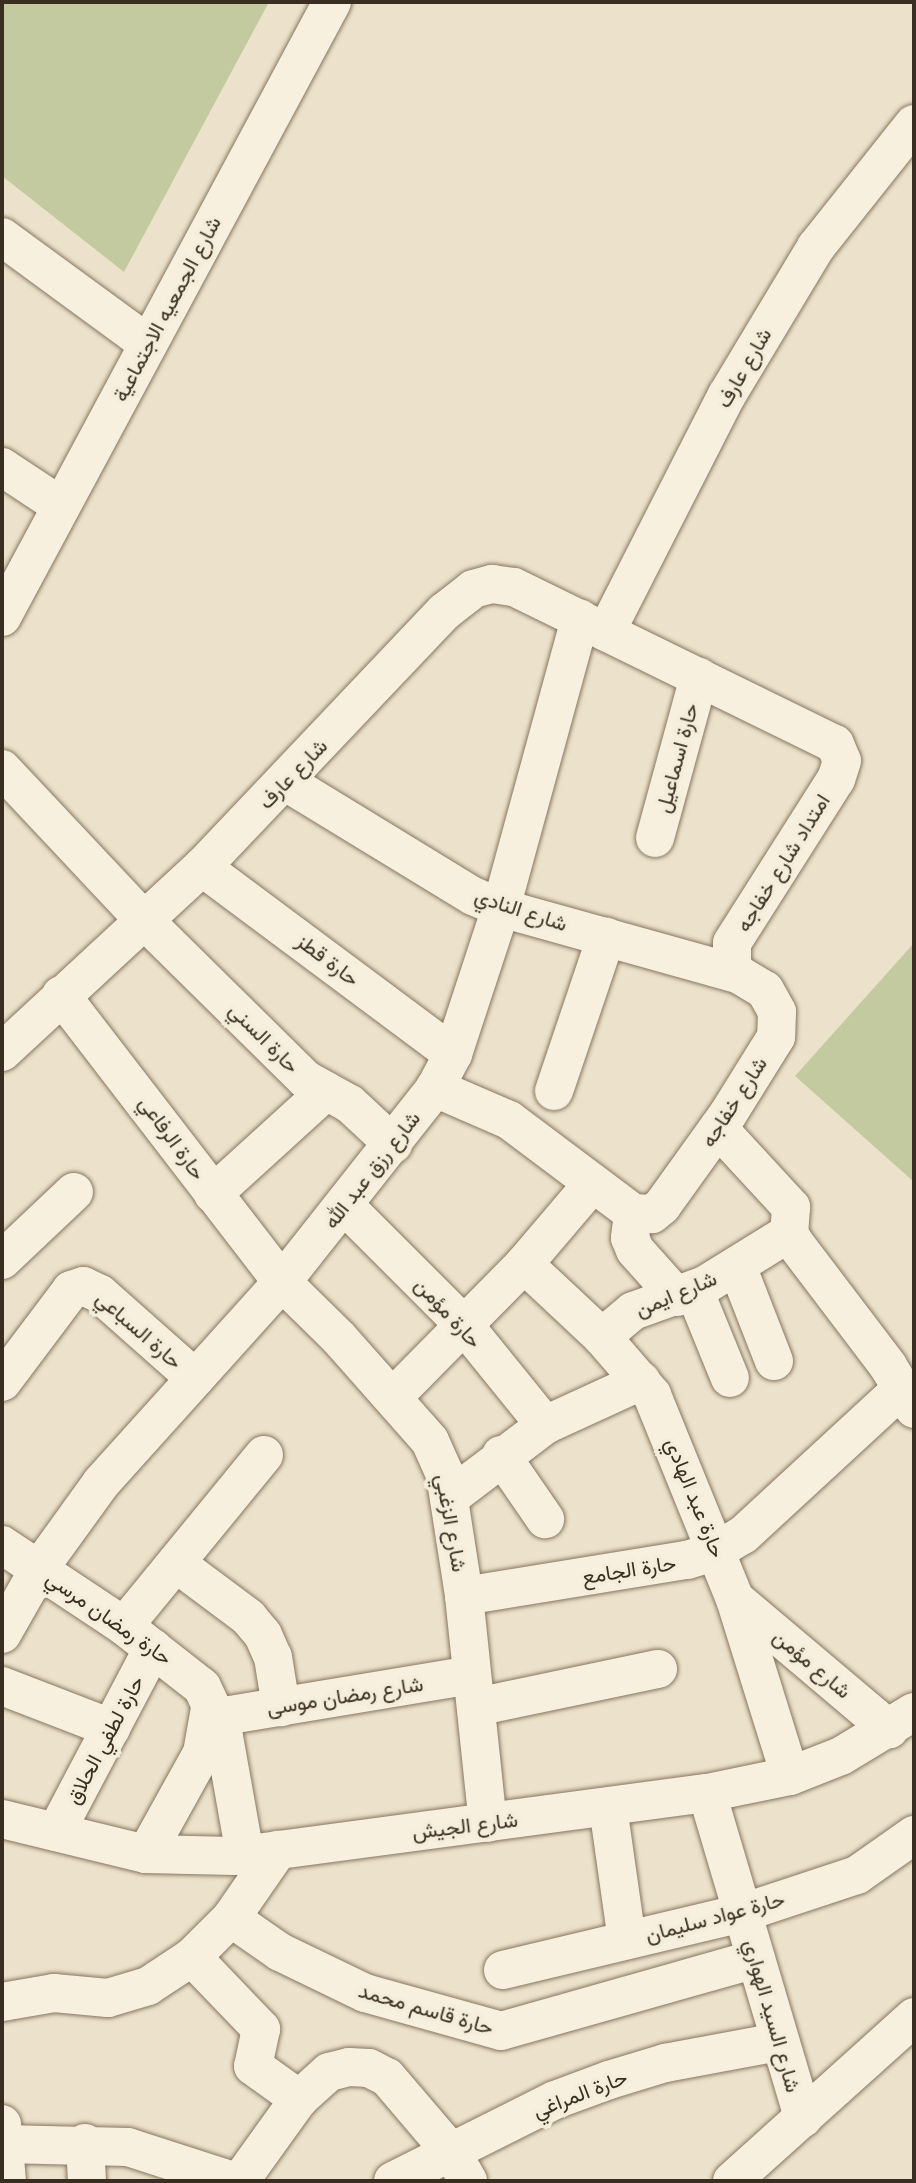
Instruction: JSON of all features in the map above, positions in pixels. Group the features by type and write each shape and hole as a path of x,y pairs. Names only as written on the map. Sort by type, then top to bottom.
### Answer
{"street":[{"name":"شارع الجمعيه الاجتماعية","path":"2,617 332,2"},
{"name":"شارع عارف","path":"593,625 809,258 842,209 914,124"},
{"path":"2,237 148,344"},
{"path":"2,467 61,506"},
{"name":"شارع عارف","path":"2,1052 202,867 286,782 444,612 473,589 492,584 514,587 820,733 840,752"},
{"name":"شارع رزق عبد الله","path":"2,1634 38,1569 101,1483 282,1282 345,1206 435,1088 453,1054 593,625"},
{"name":"حارة اسماعيل","path":"655,838 699,677"},
{"name":"امتداد شارع خفاجه","path":"738,974 732,965 732,943 836,779 840,752"},
{"name":"حارة السني","path":"3,773 145,920 305,1079 350,1104 393,1144"},
{"name":"شارع النادي","path":"286,782 440,879 501,908 738,974"},
{"name":"حارة قطز","path":"202,867 453,1054"},
{"path":"554,1091 606,937"},
{"name":"شارع خفاجه","path":"634,1213 652,1214 662,1206 718,1128 776,1037 778,1024 772,1000 738,974"},
{"name":"حارة الرفاعي","path":"61,995 282,1282"},
{"path":"435,1088 509,1120 634,1213 630,1238 635,1250 685,1293 730,1378"},
{"path":"213,1194 326,1091"},
{"path":"718,1128 791,1207 789,1233 908,1399"},
{"path":"394,1396 524,1264 593,1183"},
{"path":"2,1260 74,1192"},
{"name":"حارة مؤمن","path":"345,1206 464,1325 545,1425"},
{"name":"شارع ايمن","path":"602,1337 633,1311 685,1293 737,1266 789,1233"},
{"name":"حارة عبد الهادي","path":"524,1264 602,1337 641,1381 671,1438 735,1598 790,1776"},
{"path":"737,1266 774,1361"},
{"name":"شارع الزغبي","path":"282,1282 394,1396 430,1441 445,1474 464,1596 488,1823"},
{"name":"حارة السباعي","path":"2,1382 71,1290 83,1286 100,1294 195,1378"},
{"path":"449,1497 501,1455 545,1425 641,1381"},
{"name":"حارة الجامع","path":"464,1596 687,1560 716,1551 743,1535 908,1399"},
{"name":"حارة لطفي الحلاق","path":"56,1832 111,1728 138,1637 177,1564 264,1455"},
{"path":"501,1455 545,1520"},
{"name":"حارة رمضان مرسي","path":"2,1545 193,1677 214,1708"},
{"path":"177,1564 247,1617 263,1635 273,1657 281,1707"},
{"name":"شارع مؤمن","path":"735,1598 902,1721"},
{"name":"شارع رمضان موسى","path":"214,1708 281,1707 474,1691 658,1669"},
{"path":"2,1686 111,1728"},
{"path":"2,2002 54,1993 108,1997 148,1986 192,1957 231,1918 261,1853 214,1708"},
{"path":"146,1854 202,1753 214,1708"},
{"name":"شارع الجيش","path":"2,1819 146,1854 261,1853 707,1794 790,1776 841,1756 902,1721"},
{"name":"شارع السيد الهواري","path":"707,1794 778,2042 803,2118"},
{"path":"608,1807 627,1940"},
{"name":"حارة عواد سليمان","path":"503,1970 742,1913 857,1875 914,1835"},
{"name":"حارة قاسم محمد","path":"231,1918 280,1952 365,1993 500,2031 756,1959"},
{"path":"192,1957 261,2029 253,2066 299,2099"},
{"path":"732,2181 914,2017"},
{"name":"حارة المراغي","path":"394,2181 460,2167 555,2100 610,2080 665,2063 778,2042"},
{"path":"240,2181 299,2099 329,2072 369,2068 387,2077 460,2167"},
{"path":"7,2181 2,2134 85,2143 170,2158 233,2181"},
{"path":"85,2143 87,2181"}],"green space":[{"path":"2,2 269,2 124,272 2,176"},
{"path":"914,943 914,1182 795,1076"}]}
